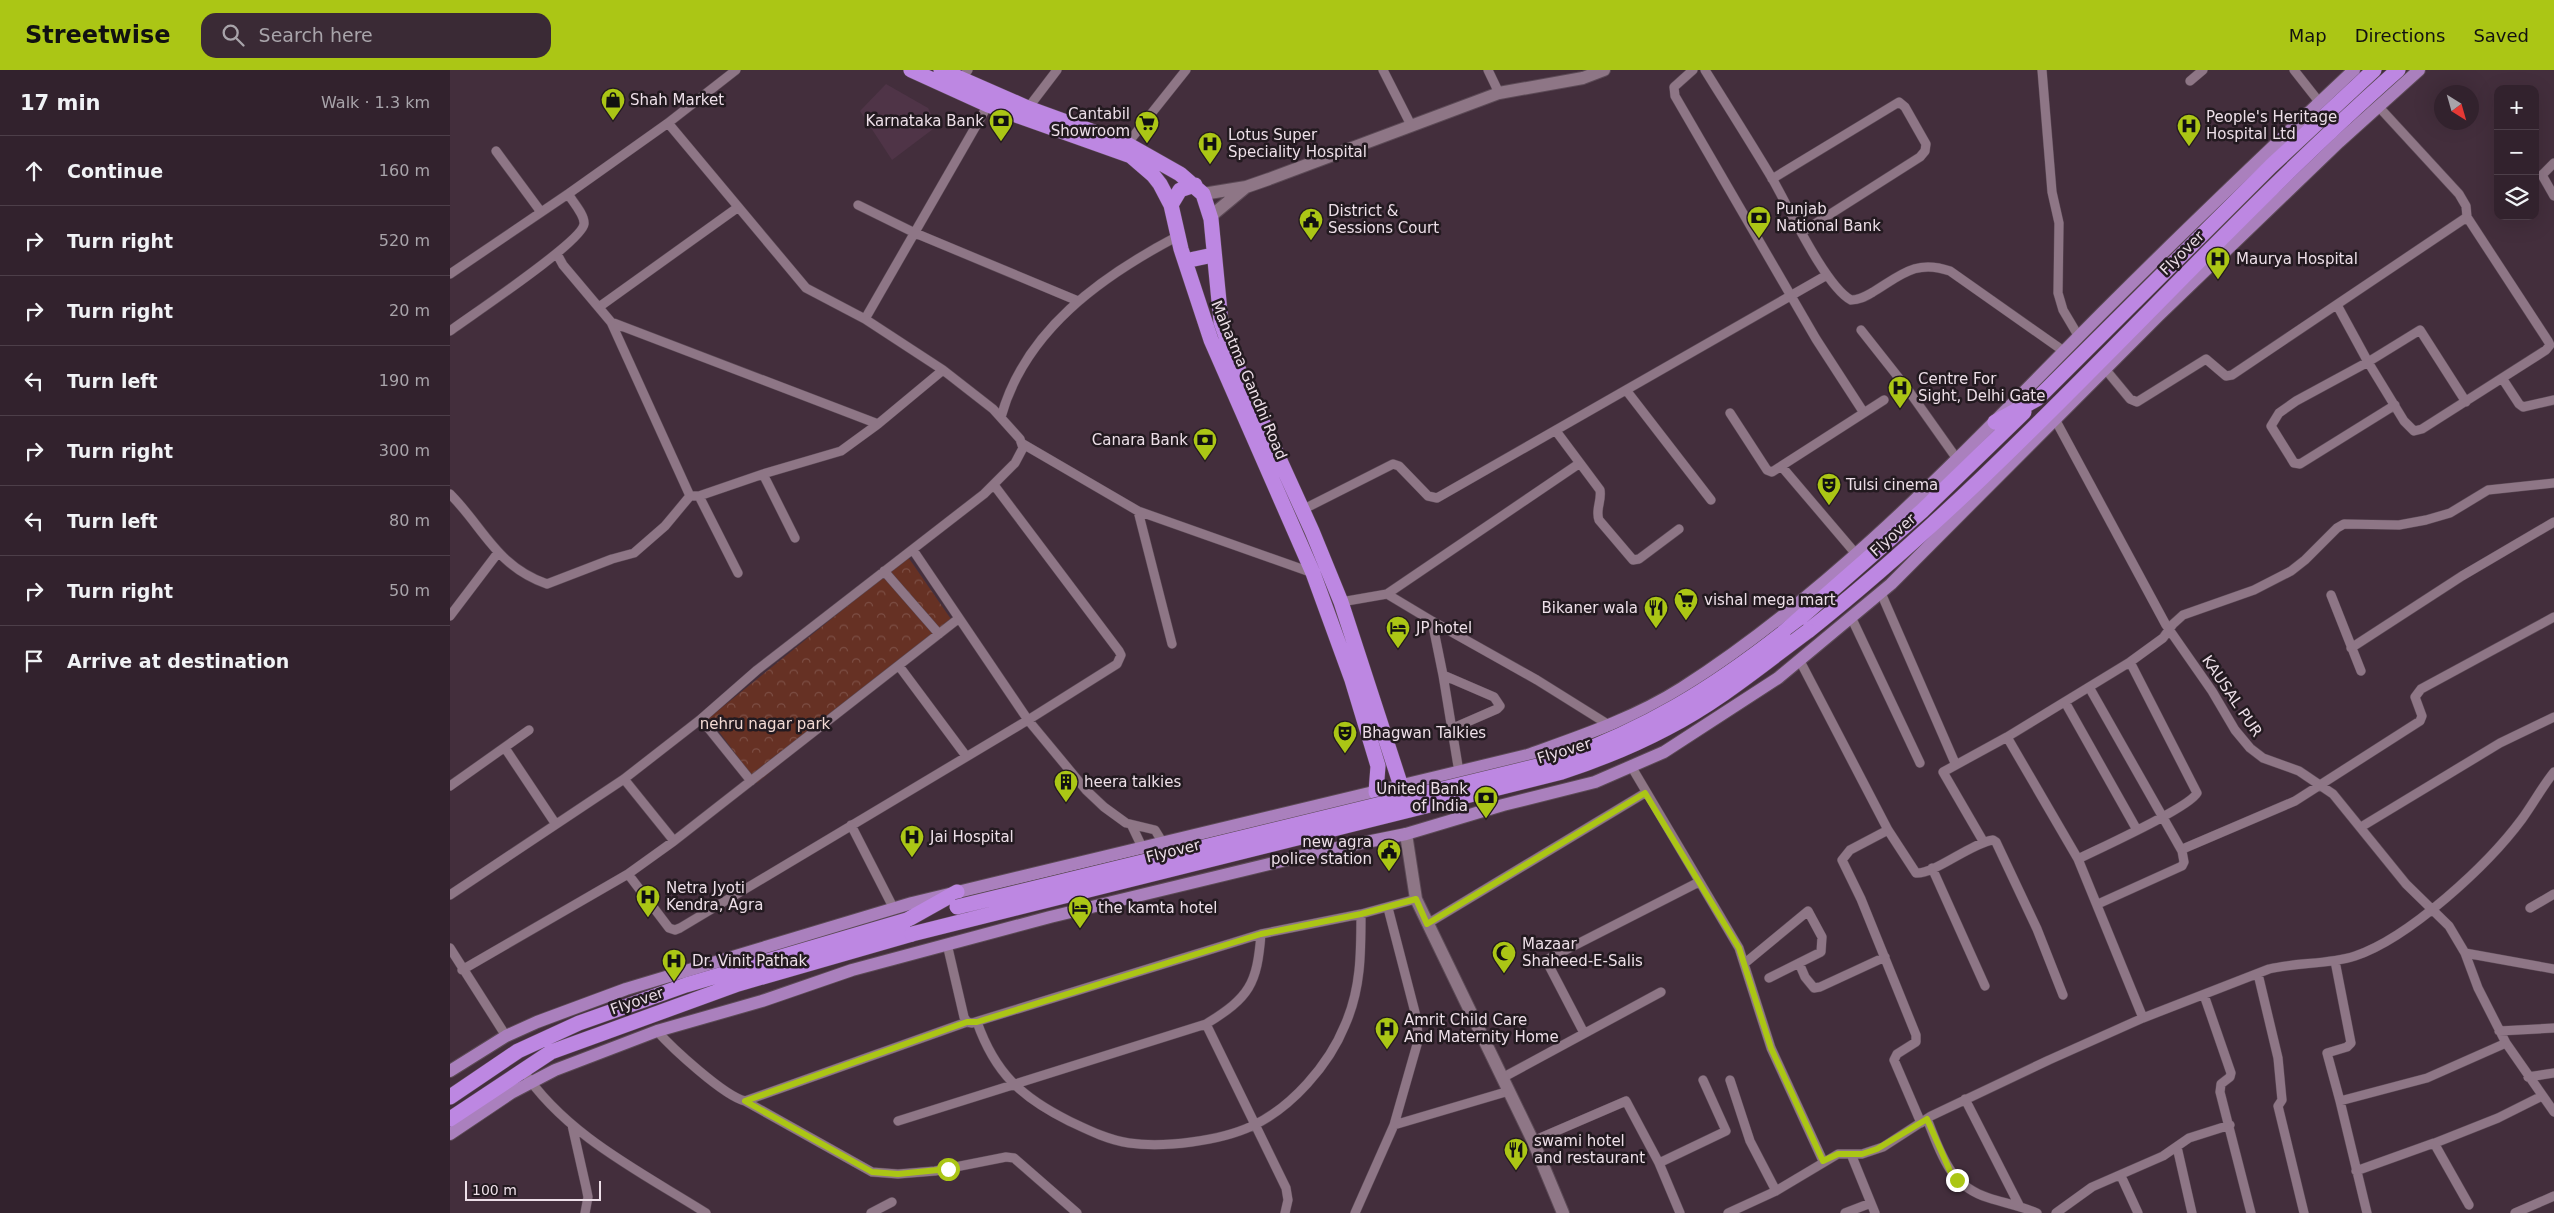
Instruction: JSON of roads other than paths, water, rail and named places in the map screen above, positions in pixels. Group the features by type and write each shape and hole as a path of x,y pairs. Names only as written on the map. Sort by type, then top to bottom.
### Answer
{"highway":[{"name":"Mahatma Gandhi Road","path":"911,70 988,105 1131,156 1153,175 1170,205 1211,340 1313,573 1365,719 1378,766 1376,792"},
{"path":"941,70 965,74 1028,108 1127,144 1199,190"},
{"name":"Flyover","path":"910,927 957,900 1558,761 1618,738 1677,708 1734,671 1783,633 1922,511 2275,163 2374,70"},
{"name":"Flyover","path":"450,1119 522,1069 551,1052 738,984 910,927 1552,774 1594,761 1660,732 1696,711 1808,631 1885,566 1973,487 2281,179 2398,70"},
{"path":"1170,205 1180,190 1199,190"},
{"name":"Mahatma Gandhi Road","path":"1199,190 1211,216 1213,256 1221,322 1232,355 1341,602 1401,786"},
{"path":"1186,261 1213,256"},
{"path":"1995,422 2037,399"},
{"path":"450,1097 518,1051 592,1018 686,985 910,927"}],"main road":[{"path":"450,1071 506,1036 547,1018 626,990 894,909 957,900 1142,847 1528,755 1608,725 1681,688 1795,607 1910,506 2079,337 2354,70"},
{"path":"450,1134 531,1082 555,1070 657,1031 762,1001 852,970 947,944 1050,917 1355,844 1406,834 1503,805 1595,782 1664,752 1778,678 1852,619 1881,593 2194,282 2418,70"},
{"path":"1440,776 1448,821"},
{"path":"1344,800 1355,844"}],"street":[{"path":"450,274 568,194 736,70"},
{"path":"1028,108 1057,70"},
{"path":"1127,144 1186,70"},
{"path":"1383,70 1411,125"},
{"path":"1488,70 1499,93"},
{"path":"1199,190 1246,187 1499,93 1583,78 1604,70"},
{"path":"1693,70 1675,85 1673,92 1791,296 1864,413"},
{"path":"1705,70 1772,179 1827,275 1842,294 1851,300 1856,300 1910,270 1924,265 1941,268 1950,271 2064,352"},
{"path":"2042,70 2052,192 2059,223 2058,293 2063,310 2079,337"},
{"path":"2190,81 2203,70"},
{"path":"2294,70 2320,103"},
{"path":"1772,179 1899,102 1905,107 1926,144 1925,151 1920,157 1802,232"},
{"path":"865,319 988,105"},
{"path":"2338,305 2368,362 2395,406 2412,430 2416,432 2466,402 2550,346 2467,217 2466,206 2459,194 2378,106"},
{"path":"668,122 737,208 806,288 865,319 942,370 1001,417 1023,444 1138,511 1313,573"},
{"path":"496,151 541,212"},
{"path":"2554,163 2542,176 2554,196"},
{"path":"1211,216 1246,187"},
{"path":"450,330 557,254 579,233 584,224 568,194"},
{"path":"858,205 915,233 1078,301"},
{"path":"599,307 737,208"},
{"path":"2106,370 2130,399 2137,402 2206,359 2224,374 2232,375 2467,217"},
{"path":"1001,417 1008,392 1018,372 1038,344 1078,301 1141,256 1178,236"},
{"path":"557,254 563,265 611,322 694,496 738,574"},
{"path":"1302,510 1393,464 1399,466 1428,496 1437,498 1556,432 1827,275"},
{"path":"611,322 878,424"},
{"path":"1861,330 1906,387 1958,459"},
{"path":"2395,406 2300,464 2294,463 2272,429 2272,421 2284,409 2421,330 2466,402"},
{"path":"450,494 497,554 544,583 550,584 612,559 634,553 665,526 694,496 762,474 835,454 849,447 942,370"},
{"path":"2502,378 2523,407 2554,400"},
{"path":"1626,390 1711,500"},
{"path":"1730,413 1767,470 1772,472 1884,400"},
{"name":"KAUSAL PUR","path":"2056,421 2170,630 2212,691 2235,730 2250,748 2263,758 2300,771 2338,799 2406,884 2448,926 2465,953 2499,1031 2528,1077 2554,1112"},
{"path":"1556,432 1600,490 1601,498 1597,513 1599,520 1633,560 1639,559 1678,529"},
{"path":"450,895 555,823 624,779 701,719 757,670 994,485 1015,463 1022,453 1023,444"},
{"path":"1341,602 1387,594 1580,463"},
{"path":"1782,466 1856,554"},
{"path":"762,474 796,538"},
{"path":"1983,841 1943,773 1955,763 2007,737 2130,662 2163,638 2176,621 2183,616 2254,590 2291,571 2340,526 2349,524 2399,525 2426,520 2450,513 2488,490 2554,483"},
{"path":"628,874 666,925 675,930 1110,670 1121,655 994,485"},
{"path":"1138,511 1172,644"},
{"path":"2351,648 2462,576 2554,522"},
{"path":"913,550 958,620 1028,720 1094,798 1122,821 1132,826 1155,830 1163,843"},
{"path":"450,616 497,554"},
{"path":"884,571 939,634"},
{"path":"1881,593 1955,763"},
{"path":"1387,594 1537,680 1608,725"},
{"path":"2331,595 2361,671"},
{"path":"2182,851 2290,804 2321,785 2420,721 2422,716 2415,696 2421,689 2554,617"},
{"path":"1852,619 1920,763"},
{"path":"462,970 628,874 751,782 958,620"},
{"path":"1432,621 1459,772"},
{"path":"1800,661 1888,830 1916,873 1932,868 1983,841 1993,840 1996,842 2037,929 2063,995"},
{"path":"2078,859 2192,800 2197,791 2130,662"},
{"path":"898,666 966,756"},
{"path":"1443,675 1494,697 1500,704 1497,709 1488,714 1451,729"},
{"path":"2089,687 2182,851 2184,860 2182,866 2098,904"},
{"path":"2065,702 2137,830"},
{"path":"2361,827 2500,743 2554,717"},
{"path":"701,719 751,782"},
{"path":"450,786 529,730"},
{"path":"2007,737 2078,859 2143,1018"},
{"path":"505,748 555,823"},
{"path":"1631,766 1645,793 1739,948 1771,1048 1823,1161"},
{"path":"1728,1213 1748,1209 1823,1161 1838,1154 1866,1154 1883,1147 1924,1121 1964,1100 2143,1018 2258,974 2289,965 2335,961 2372,949 2432,909 2467,879 2496,850 2522,819 2554,772"},
{"path":"624,779 674,841"},
{"path":"1427,924 1645,793"},
{"path":"851,825 894,909"},
{"path":"1132,826 1142,847"},
{"path":"1888,830 1850,850 1842,860 1885,957 1916,1035 1916,1042 1897,1054 1894,1060 1954,1177 1981,1195 2019,1205 2037,1213"},
{"path":"1406,834 1416,899 1533,1141 1563,1213"},
{"path":"1932,868 1985,986"},
{"path":"1584,1033 1546,960 1699,882"},
{"path":"2530,908 2554,894"},
{"path":"745,1101 967,1022 977,1022 1261,934 1388,908 1416,899"},
{"path":"1355,1213 1394,1125 1417,1047 1418,1034 1388,908"},
{"path":"1745,963 1808,911 1822,937 1821,952 1768,978"},
{"path":"977,1022 995,1062 1014,1085 1057,1115 1099,1135 1130,1143 1174,1143 1227,1135 1254,1125 1296,1093 1327,1057 1339,1038 1352,1006 1358,981 1361,963 1361,914"},
{"path":"898,1121 1206,1024 1224,1013 1246,994 1258,963 1261,934"},
{"path":"947,944 967,1022"},
{"path":"450,948 452,958 506,1036"},
{"path":"2465,953 2554,969"},
{"path":"1799,963 1805,977 1814,988 1885,957"},
{"path":"2335,961 2351,1041 2347,1047 2326,1053 2340,1101 2366,1213"},
{"path":"2258,974 2279,1068 2283,1098 2278,1106 2281,1125 2304,1213"},
{"path":"1502,1078 1661,992"},
{"path":"2204,995 2231,1073 2230,1077 2221,1084 2220,1088 2250,1213"},
{"path":"547,1018 592,1018"},
{"path":"1206,1024 1286,1188 1288,1200 1286,1213"},
{"path":"2499,1031 2554,1028"},
{"path":"657,1031 713,1081 735,1097 872,1172 898,1174 935,1171 1006,1157 1014,1158 1077,1213"},
{"path":"2340,1101 2427,1078 2506,1043"},
{"path":"522,1069 531,1082 572,1124 609,1152 706,1213"},
{"path":"2528,1077 2554,1074"},
{"path":"1659,1163 1726,1130 1703,1080"},
{"path":"1730,1080 1750,1141 1776,1191"},
{"path":"1394,1125 1509,1092"},
{"path":"2356,1171 2498,1118 2542,1096"},
{"path":"1533,1141 1624,1100 1628,1104 1659,1163 1680,1213"},
{"path":"1964,1100 2019,1205"},
{"path":"572,1124 588,1197 585,1213"},
{"path":"2056,1213 2083,1192 2163,1156 2195,1135 2230,1124"},
{"path":"2435,1143 2469,1204"},
{"path":"2177,1147 2192,1213"},
{"path":"1851,1154 1875,1213"},
{"path":"2122,1176 2138,1213"},
{"path":"2515,1213 2554,1196"},
{"path":"871,1213 892,1202"},
{"path":"1845,1213 1871,1203"}],"place":[{"name":"Shah Market","path":"613,121"},
{"name":"Karnataka Bank","path":"1001,142"},
{"name":"Cantabil Showroom","path":"1147,144"},
{"name":"People's Heritage Hospital Ltd","path":"2189,147"},
{"name":"Lotus Super Speciality Hospital","path":"1210,165"},
{"name":"Punjab National Bank","path":"1759,239"},
{"name":"District & Sessions Court","path":"1311,241"},
{"name":"Maurya Hospital","path":"2218,280"},
{"name":"Centre For Sight, Delhi Gate","path":"1900,409"},
{"name":"Canara Bank","path":"1205,461"},
{"name":"Tulsi cinema","path":"1829,506"},
{"name":"vishal mega mart","path":"1686,621"},
{"name":"Bikaner wala","path":"1656,629"},
{"name":"JP hotel","path":"1398,649"},
{"name":"Bhagwan Talkies","path":"1345,754"},
{"name":"heera talkies","path":"1066,803"},
{"name":"United Bank of India","path":"1486,819"},
{"name":"Jai Hospital","path":"912,858"},
{"name":"new agra police station","path":"1389,872"},
{"name":"Netra Jyoti Kendra, Agra","path":"648,918"},
{"name":"the kamta hotel","path":"1080,929"},
{"name":"Mazaar Shaheed-E-Salis","path":"1504,974"},
{"name":"Dr. Vinit Pathak","path":"674,982"},
{"name":"Amrit Child Care And Maternity Home","path":"1387,1050"},
{"name":"swami hotel and restaurant","path":"1516,1171"}],"park label":[{"name":"nehru nagar park","path":"765,724"}]}
